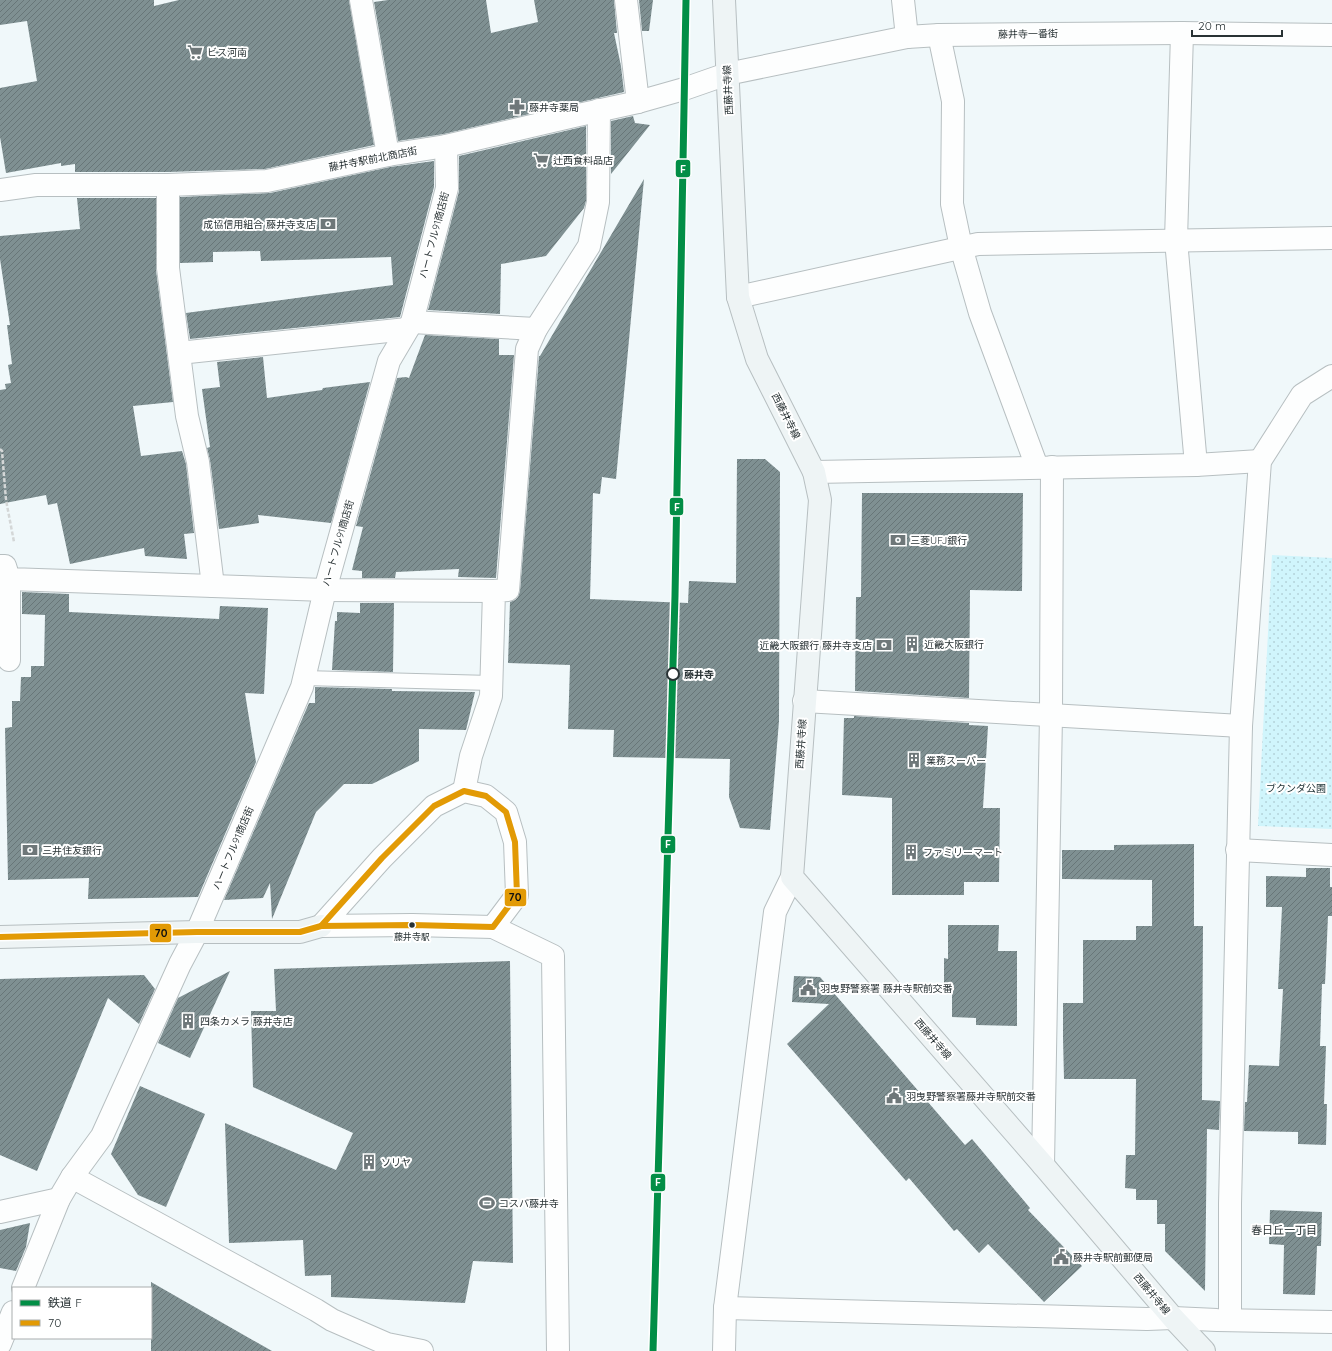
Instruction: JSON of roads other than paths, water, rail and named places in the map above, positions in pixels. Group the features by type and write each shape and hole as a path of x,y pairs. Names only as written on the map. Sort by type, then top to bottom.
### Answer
{"main road":[{"name":"西藤井寺線","path":"724,0 738,297 757,359 814,472 820,500 792,877 1043,1165 1173,1318 1204,1351"},
{"path":"0,937 197,932 300,932 321,926"}],"street":[{"path":"361,0 388,155"},
{"path":"626,0 634,103"},
{"path":"903,0 907,37"},
{"path":"1182,33 1176,240 1196,465"},
{"name":"藤井寺一番街","path":"634,103 684,89 727,74 907,37 939,35 1182,33 1332,35"},
{"path":"939,35 953,101 952,204 961,247 980,313 1044,467 1051,715 1043,1165"},
{"name":"藤井寺駅前北商店街","path":"0,188 36,185 168,185 267,181 388,155 446,146 634,103"},
{"path":"9,660 10,575 213,586 325,590 508,590 527,349 536,330 589,246 598,202 599,110"},
{"name":"ハートフル91商店街","path":"23,1287 59,1199 72,1177 102,1136 180,964 197,932 302,686 325,590 389,362 410,326 447,188 446,146"},
{"path":"168,185 168,268 187,416 198,462 213,586"},
{"path":"738,297 978,244 1332,238"},
{"path":"178,353 410,326 536,330"},
{"path":"1230,1320 1230,1196 1240,726 1260,461 1302,395 1332,376"},
{"path":"814,472 1196,465 1260,461"},
{"path":"464,791 471,756 491,696 494,591"},
{"path":"804,701 1240,726"},
{"path":"321,926 382,858 434,806 464,791 486,796 506,812 515,842 517,894 493,927"},
{"path":"1237,850 1332,855"},
{"path":"724,1351 725,1308 775,912 792,877"},
{"path":"321,926 412,925 493,927 553,956 558,1351"},
{"path":"72,1177 332,1320 387,1344 422,1351"},
{"path":"0,1212 59,1199"},
{"path":"725,1308 1147,1319 1173,1318 1332,1322"},
{"path":"0,1344 12,1314"}],"lane":[{"path":"304,678 491,683"}],"rail line":[{"name":"F","path":"653,1351 675,596 686,0"}],"place":[{"name":"ビス河南","path":"195,52"},
{"name":"藤井寺薬局","path":"517,107"},
{"name":"辻西食料品店","path":"541,160"},
{"name":"成協信用組合 藤井寺支店","path":"328,224"},
{"name":"三菱UFJ銀行","path":"898,540"},
{"name":"近畿大阪銀行","path":"912,644"},
{"name":"近畿大阪銀行 藤井寺支店","path":"884,645"},
{"name":"藤井寺","path":"673,674"},
{"name":"業務スーパー","path":"914,760"},
{"name":"三井住友銀行","path":"30,850"},
{"name":"ファミリーマート","path":"911,852"},
{"name":"藤井寺駅","path":"412,925"},
{"name":"羽曳野警察署 藤井寺駅前交番","path":"808,988"},
{"name":"四条カメラ 藤井寺店","path":"188,1021"},
{"name":"羽曳野警察署藤井寺駅前交番","path":"894,1096"},
{"name":"ソリヤ","path":"369,1162"},
{"name":"コスパ藤井寺","path":"487,1203"},
{"name":"藤井寺駅前郵便局","path":"1061,1257"}],"district":[{"name":"春日丘一丁目","path":"1284,1230"}],"park label":[{"name":"ブクンダ公園","path":"1296,788"}]}
